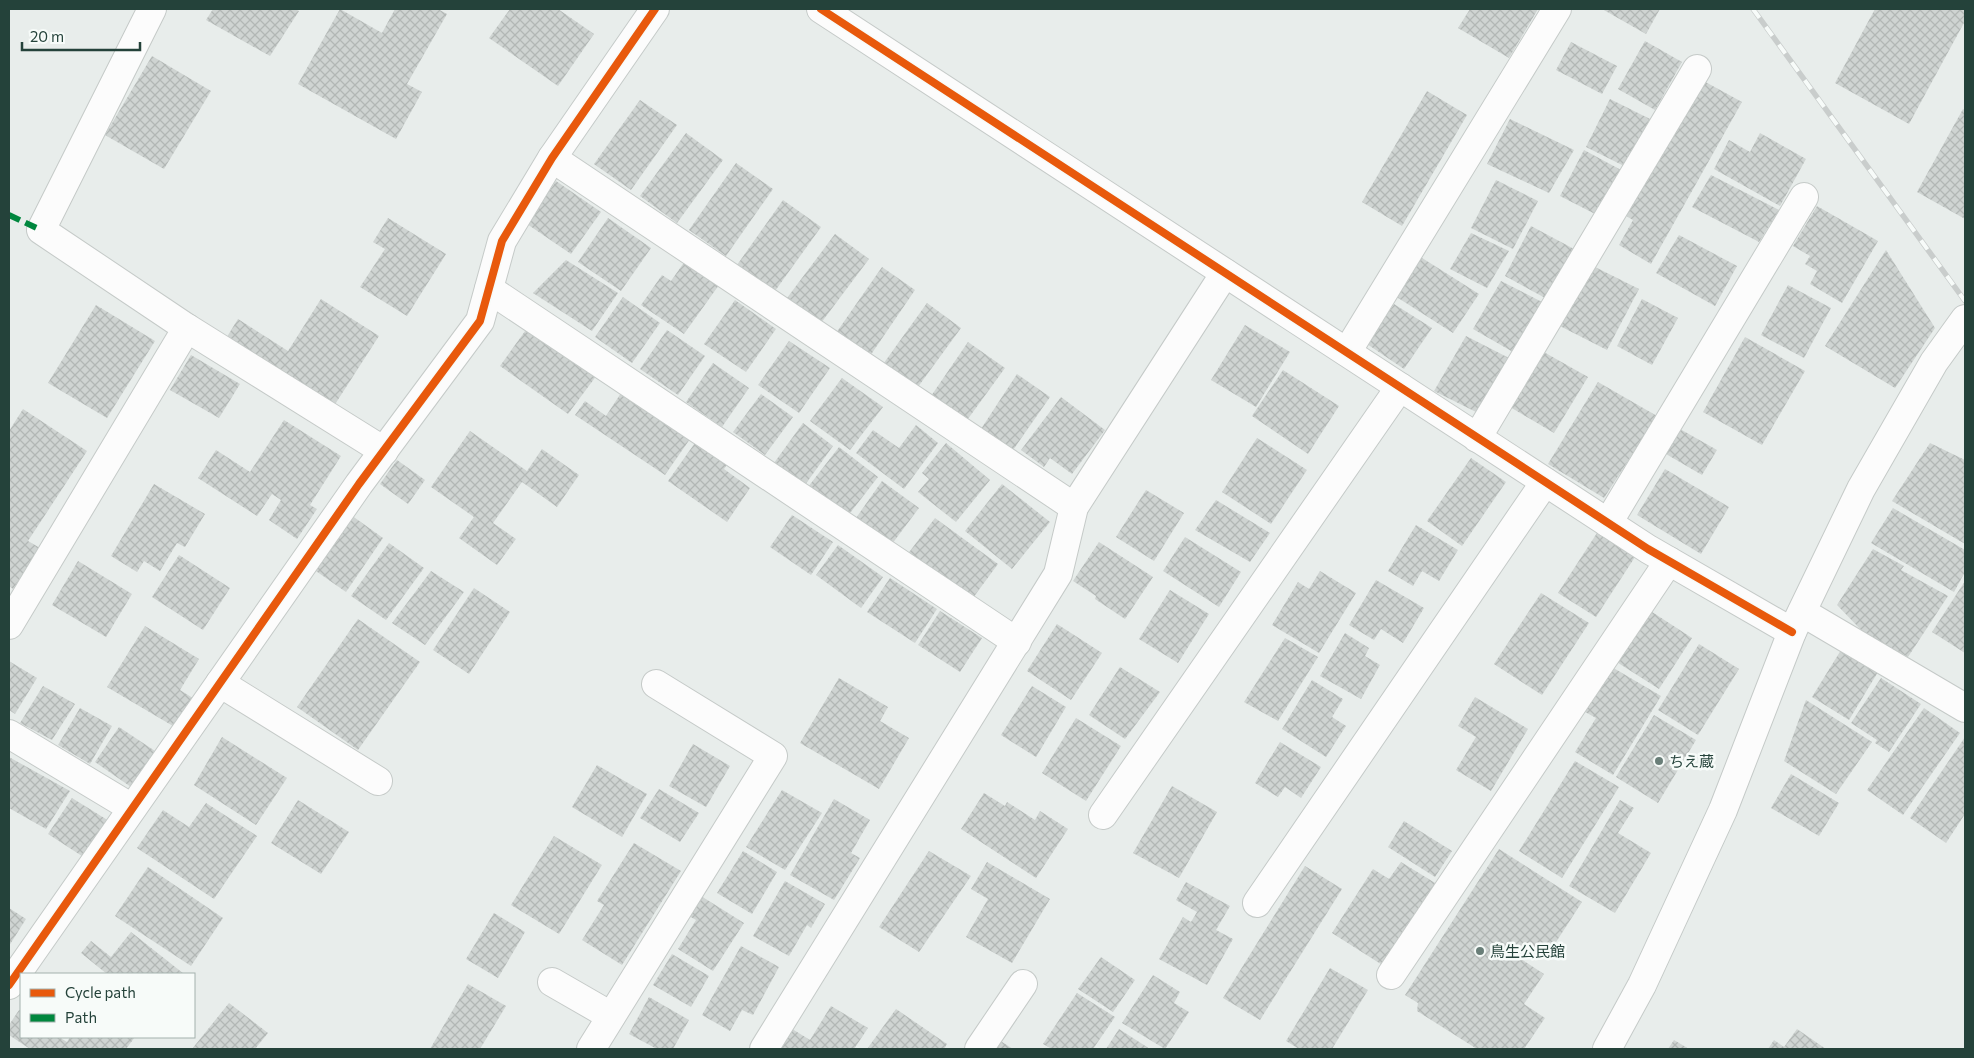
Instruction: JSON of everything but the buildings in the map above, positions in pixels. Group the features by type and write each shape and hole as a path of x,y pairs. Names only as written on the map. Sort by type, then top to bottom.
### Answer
{"street":[{"path":"152,9 40,230 188,328 384,451"},
{"path":"9,985 384,451 480,321 502,241 552,158 655,9"},
{"path":"821,9 1477,438 1669,561 1797,622 1965,708"},
{"path":"1346,352 1557,9"},
{"path":"1477,438 1696,69"},
{"path":"552,158 1074,506"},
{"path":"1608,523 1804,197"},
{"path":"764,1049 1058,574 1074,506 1225,273"},
{"path":"489,290 1016,642"},
{"path":"1607,1049 1642,985 1723,810 1797,622 1861,489 1934,362 1965,319"},
{"path":"9,625 188,328"},
{"path":"1103,815 1400,387"},
{"path":"1257,903 1545,482"},
{"path":"1391,975 1669,561"},
{"path":"220,683 378,781"},
{"path":"591,1049 773,756 656,684"},
{"path":"9,734 132,808"},
{"path":"552,982 611,1016"},
{"path":"979,1049 1023,984"}],"railway":[{"path":"1753,9 1965,301"}],"marked path":[{"path":"9,215 41,230"}],"cycle path":[{"path":"9,985 359,484 480,321 502,241 552,158 655,9"},
{"path":"821,9 1648,549 1792,632"}],"place":[{"name":"ちえ蔵","path":"1659,761"},
{"name":"鳥生公民館","path":"1480,951"}]}
